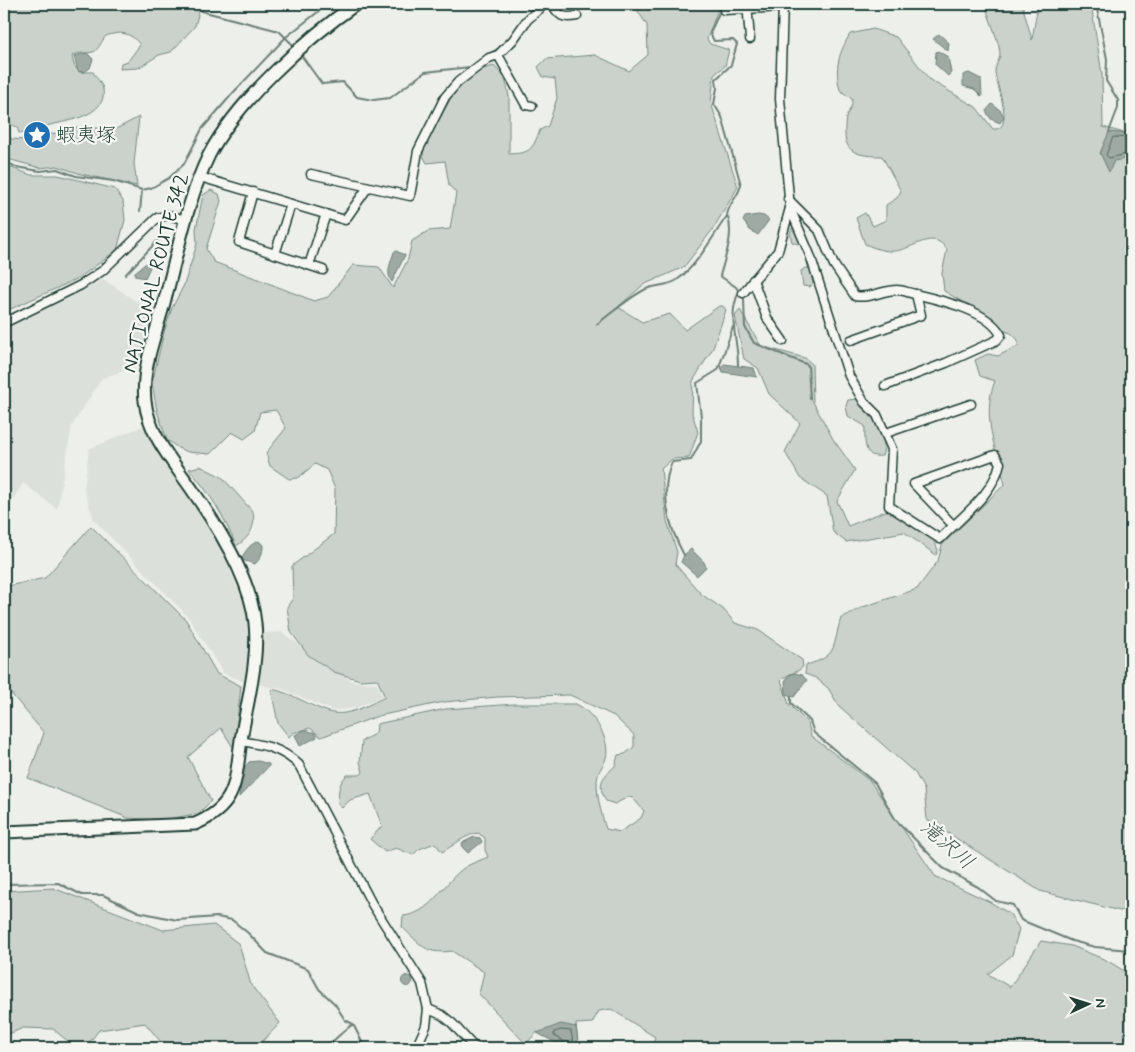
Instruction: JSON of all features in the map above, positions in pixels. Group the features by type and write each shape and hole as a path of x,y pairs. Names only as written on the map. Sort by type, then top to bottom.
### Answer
{"highway":[{"name":"NATIONAL ROUTE 342","path":"4,832 195,824 212,817 230,796 237,774 256,635 252,605 222,537 156,438 147,414 145,397 148,365 186,220 200,177 222,134 255,94 316,35 356,4"}],"street":[{"path":"311,174 410,196 418,151 445,98 458,82 489,58 498,55 513,40 527,20 545,4"},
{"path":"552,4 559,15 566,18 577,16"},
{"path":"747,6 750,39"},
{"path":"724,10 747,6 784,6 780,99 788,199 810,255 849,376 864,402 877,415 892,449 888,506 940,539 990,488 998,475 1000,463 995,455 914,484 953,525"},
{"path":"498,55 526,105 532,106"},
{"path":"200,177 345,220 368,187"},
{"path":"253,192 239,242 323,270"},
{"path":"788,199 819,230 834,265 855,296 864,298 894,290 916,294 948,302 969,310 999,331 1000,337 946,363 885,386"},
{"path":"275,254 291,204"},
{"path":"743,292 778,252 790,208"},
{"path":"310,265 326,214"},
{"path":"4,323 81,284 102,271 157,218 168,215 186,220"},
{"path":"753,280 766,318 783,341"},
{"path":"851,340 921,315 916,294"},
{"path":"886,433 971,404"},
{"path":"241,741 278,749 288,754 299,765 372,904 422,983 428,1009 426,1026 416,1048"},
{"path":"428,1009 442,1014 477,1048"}],"shaded area":[{"path":"4,4 196,4 198,15 195,26 171,52 159,55 138,68 120,69 121,63 128,61 140,45 133,37 121,33 106,36 95,51 72,56 74,65 79,72 93,72 103,89 103,98 93,111 84,116 48,126 34,135 19,133 17,127 4,122"},
{"path":"633,4 720,4 707,39 710,44 729,50 725,66 714,75 711,103 738,187 713,229 684,267 643,285 618,307 642,322 670,314 685,330 719,306 723,306 726,310 713,348 693,381 692,413 698,432 689,458 672,459 661,469 667,521 677,552 675,564 701,594 723,609 735,623 758,630 802,660 803,667 781,680 789,704 808,723 811,736 870,781 935,876 990,902 1010,914 1019,929 1012,955 988,974 1010,987 1041,941 1072,946 1106,960 1131,975 1131,1048 652,1048 655,1037 611,1009 599,1011 592,1023 576,1024 578,1045 576,1048 565,1048 537,1032 526,1044 479,994 484,972 452,951 429,950 402,927 403,916 421,910 460,871 488,857 485,850 485,838 478,833 473,834 442,852 435,843 419,849 413,855 396,848 385,852 370,839 382,826 370,794 350,800 342,808 338,804 340,785 347,775 360,775 363,772 360,762 362,741 376,733 377,724 446,709 515,704 576,704 589,713 599,727 606,743 605,760 597,780 599,802 606,829 620,832 641,818 644,811 633,798 628,797 615,804 606,801 601,785 604,777 615,766 618,755 625,754 634,747 634,735 614,716 570,695 497,697 444,702 378,716 321,737 310,728 293,733 289,737 278,723 271,689 287,693 329,712 336,713 351,712 385,697 377,679 360,680 334,672 308,655 291,632 287,607 293,598 292,566 334,534 335,489 327,470 315,464 298,478 289,479 270,466 266,453 286,428 276,410 260,412 255,431 244,439 232,432 210,454 188,452 167,440 157,411 152,383 164,332 172,308 184,285 197,244 196,229 203,195 211,190 219,194 221,201 206,249 214,262 314,301 328,297 353,265 379,267 393,288 408,259 412,241 428,231 450,229 456,193 449,185 445,161 427,163 423,156 425,137 436,125 457,87 476,71 494,66 505,78 509,96 509,154 522,153 530,149 540,130 548,126 557,98 555,79 543,77 538,67 546,59 595,55 629,71 648,55 647,25"},
{"path":"985,4 1022,4 1032,40 1038,4 1091,4 1102,74 1103,127 1131,135 1131,908 1120,911 1040,891 927,820 924,789 915,773 839,706 828,688 816,678 805,674 806,665 824,658 833,649 841,618 863,607 917,589 938,561 942,545 1005,484 991,432 989,407 995,381 980,376 975,360 988,354 998,356 1018,346 1018,340 1011,333 1002,330 988,317 944,291 942,273 947,250 942,244 930,240 891,251 865,244 856,218 865,213 873,226 886,220 886,205 897,198 901,191 882,156 856,153 847,145 845,138 846,118 852,99 840,90 837,75 840,54 850,34 873,29 896,37 930,80 976,107 993,129 1000,127 1004,114 995,71 1000,51"},
{"path":"139,117 134,163 137,186 81,174 57,166 40,168 4,158 4,134 12,139 40,141 49,135 76,127 116,129"},
{"path":"4,165 31,175 58,175 115,189 123,201 125,220 117,250 79,278 4,312"},
{"path":"792,228 798,232 801,242 798,244 792,242 790,234"},
{"path":"805,268 810,268 813,284 810,287 803,286 801,271"},
{"path":"103,279 154,313 142,365 102,378 72,426 57,509 23,483 4,514 4,329 13,322"},
{"path":"740,310 761,346 805,358 812,364 813,402 833,439 855,470 837,501 848,526 888,510 933,538 938,550 936,555 904,532 846,542 833,532 827,496 800,478 785,452 800,423 769,394 758,368 744,359 735,316"},
{"path":"857,399 878,425 883,440 882,456 876,456 868,451 865,442 865,426 848,416 846,406 848,400"},
{"path":"143,426 203,514 215,535 243,601 249,617 250,639 245,682 223,673 189,618 94,520 84,490 89,449"},
{"path":"200,466 222,477 253,512 252,528 248,536 236,546 216,505 189,469"},
{"path":"91,526 186,620 217,674 241,686 234,749 221,728 188,757 211,801 199,813 164,820 128,818 28,778 44,733 4,685 4,577 8,586 45,578"},
{"path":"281,632 352,681 376,683 383,696 355,708 333,711 285,690 257,684 264,633"},
{"path":"53,888 163,930 214,925 239,944 251,985 280,1023 256,1048 166,1048 145,1023 99,1030 85,1048 76,1048 53,1029 23,1028 4,1036 4,891"}],"water":[{"path":"939,34 949,43 948,51 933,39"},
{"path":"938,51 948,57 951,73 948,76 935,64 936,52"},
{"path":"87,53 93,59 90,68 84,72 78,71 74,56"},
{"path":"969,73 981,79 982,97 974,89 963,86 963,75"},
{"path":"992,104 1001,111 1004,117 1000,123 991,119 986,111"},
{"path":"1109,132 1131,134 1129,158 1114,161 1109,172 1100,153"},
{"path":"764,216 769,220 758,235 750,230 743,221 745,217"},
{"path":"396,251 405,255 392,282 389,268"},
{"path":"155,256 145,278 135,276 135,272"},
{"path":"724,364 754,368 757,377 723,372 721,367"},
{"path":"259,541 263,548 257,562 255,564 242,560 249,547"},
{"path":"691,549 704,562 706,567 697,576 681,562 684,555"},
{"path":"795,673 802,675 807,680 794,697 786,694 785,681 789,675"},
{"path":"305,730 315,733 317,737 300,746 295,735"},
{"path":"258,761 269,764 269,766 239,797 244,768 249,762"},
{"path":"474,837 480,838 482,842 468,853 463,848 462,843"},
{"path":"407,975 413,981 407,987 401,981"},
{"path":"561,1024 576,1027 579,1048 566,1048 537,1033"}],"waterway":[{"path":"198,4 201,11 279,31 295,47"},
{"path":"4,161 16,167 40,171 57,169 76,176 113,181 142,190 151,188 169,178 184,164 202,129 286,37 328,4"},
{"path":"597,324 648,288 673,282 685,274 698,259 727,216 729,208 740,190 741,185 722,117 714,104 717,88 716,79 731,65 737,44 733,40 714,41 710,33 723,4"},
{"path":"1096,4 1107,59 1106,81 1118,100 1118,108 1109,132"},
{"path":"487,55 502,47"},
{"path":"301,55 322,84 343,82 357,97 373,100 390,98 425,72 470,67 481,60"},
{"path":"140,211 142,190"},
{"path":"728,217 730,232 720,276 736,287 744,299 745,327 754,343 808,365 810,399"},
{"path":"125,275 159,239"},
{"path":"738,365 733,319 739,292"},
{"path":"684,555 670,521 666,497 668,473 672,462 691,460 701,441 701,417 697,383 718,370 733,327"},
{"name":"滝沢川","path":"791,697 791,703 810,721 814,733 875,783 895,819 943,868 978,887 996,901 1013,905 1021,920 1072,941 1095,947 1130,950"},
{"path":"4,884 58,883 82,895 103,895 139,912 177,920 217,917 232,920 248,933 267,953 308,969 319,989 335,1004 345,1020 353,1024 365,1048"},
{"path":"324,1048 352,1025"}],"place":[{"name":"蝦夷塚","path":"37,135"}]}
